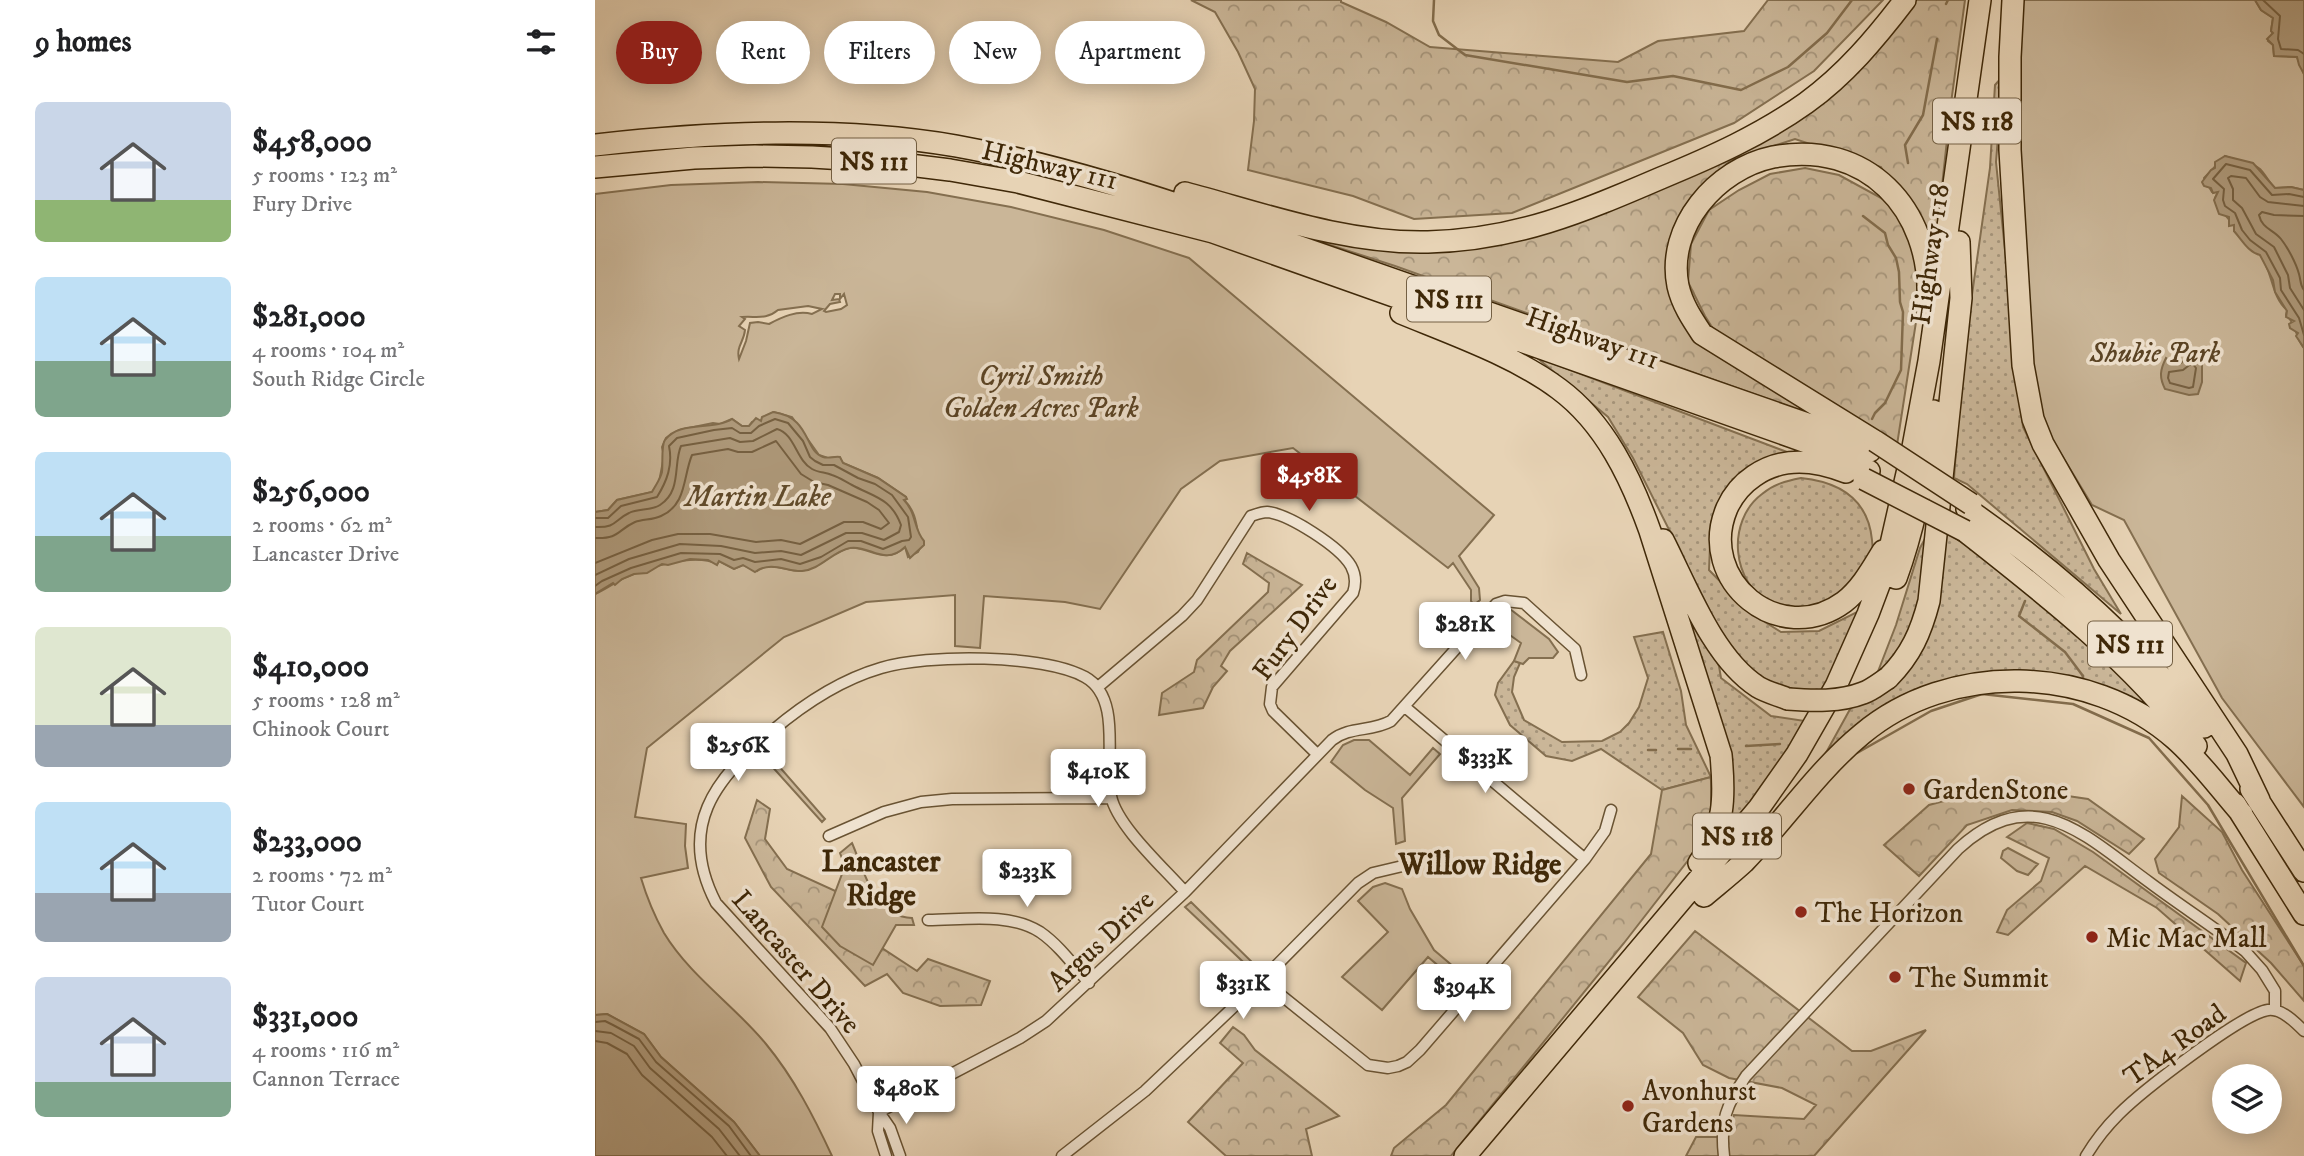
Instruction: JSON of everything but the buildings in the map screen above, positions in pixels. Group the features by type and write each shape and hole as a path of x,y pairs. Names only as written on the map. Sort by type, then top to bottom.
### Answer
{"highway":[{"path":"1023,159 1091,166 1280,219 1371,238 1427,242 1475,239 1515,232 1588,209 1733,148 1764,131 1808,102 1845,70 1881,32 1905,0"},
{"path":"1955,178 1957,114 1974,0"},
{"name":"Highway 118","path":"1907,511 1913,447 1929,361 1980,0"},
{"name":"Highway 118","path":"1907,511 1926,464 1994,0"},
{"path":"2013,0 2010,150 2023,365 2033,419 2049,455 2109,560 2237,754 2259,800"},
{"name":"Highway 111","path":"595,145 716,135 817,134 953,146 1023,159 1141,192 1812,426 1869,461 1925,503 1969,515 2071,588 2135,648 2195,716 2259,800 2304,871"},
{"path":"1913,447 1928,296 1921,239 1909,213 1890,189 1865,171 1836,159 1801,154 1771,158 1740,169 1716,186 1696,206 1683,232 1677,258 1678,286 1687,312 1702,334 1869,461 1969,515"},
{"name":"Highway 111","path":"595,167 755,156 877,161 1018,182 1213,232 1815,445 1869,461"},
{"path":"1147,216 1209,244 1410,317 1532,372 1560,390 1603,434 1657,527 1718,646 1734,668 1759,688 1788,699 1812,701 1863,693 1888,678 1912,651 1922,629 1929,601 1961,298 1959,242"},
{"path":"1869,461 1833,467 1807,462 1784,462 1766,468 1750,478 1730,502 1720,535 1720,554 1735,586 1747,598 1772,613 1801,618 1818,615 1843,602 1855,592 1894,531"},
{"path":"1535,1072 1609,974 1712,846 1721,818 1724,782 1721,755 1639,500"},
{"name":"NS 118","path":"1465,1156 1726,849 1797,754 1836,686 1860,634 1886,566 1894,531 1907,511"},
{"name":"NS 118","path":"1483,1156 1771,817 1810,761 1864,660 1881,619 1899,569 1907,511"},
{"name":"Highway 111","path":"1969,515 2056,603 2153,694 2195,745 2304,914"},
{"path":"1704,897 1743,862 1825,769 1864,732 1896,710 1923,698 1975,684 2013,681 2059,685 2087,691 2120,704 2149,720 2174,739 2242,814"}],"street":[{"name":"Fury Drive","path":"1098,687 1182,616 1197,600 1251,516 1267,512 1278,514 1315,534 1345,557 1354,571 1356,583 1353,593 1272,687 1270,704 1273,710 1317,754"},
{"name":"Argus Drive","path":"879,1112 1020,1038 1046,1021 1185,892 1317,754 1340,734 1377,728 1391,721 1488,611 1505,601 1524,603 1576,649 1581,675"},
{"name":"Lancaster Drive","path":"879,1112 878,1131 886,1155 899,1154 890,1128 830,1028 716,903 706,885 700,837 707,807 715,790 730,768 795,711 831,689 883,667 912,660 945,658 1029,662 1069,670 1087,678 1098,687"},
{"path":"1098,687 1110,727 1109,782 1116,811 1124,824 1185,892"},
{"path":"1405,707 1585,859"},
{"path":"829,835 884,812 921,802 952,799 1111,798"},
{"path":"1262,980 1361,1062 1388,1068 1407,1062 1585,859 1605,831 1611,810"},
{"path":"1724,1156 1723,1124 1726,1109 1747,1076 1958,849 1982,830 2005,819 2021,817 2055,820 2070,826 2096,844 2245,951 2276,991 2275,1010 2287,1016 2304,1031"},
{"path":"1062,1156 1145,1091 1262,980 1358,883 1373,873 1411,864"},
{"path":"928,920 1004,920 1027,925 1052,942 1089,983"},
{"name":"TA4 Road","path":"2086,1156 2117,1116 2153,1084 2245,1021 2261,1012 2275,1010"}],"green space":[{"path":"1191,0 1341,0 1430,47 1618,62 1658,41 1744,31 1768,0 1883,0 1814,71 1734,123 1512,213 1414,219 1353,196 1248,170 1255,89 1215,12"},
{"path":"1902,0 1965,0 1934,260 1881,167 1795,139 1731,160 1710,181 1681,229 1683,309 1827,420 1395,266 1256,221 1495,239 1757,142 1861,68"},
{"name":"Shubie Park","path":"2019,0 2255,0 2261,10 2273,18 2273,33 2268,41 2273,45 2274,56 2297,57 2304,74 2304,190 2275,188 2256,166 2225,156 2204,178 2206,186 2212,192 2218,192 2215,198 2235,227 2234,231 2264,261 2278,298 2287,310 2286,315 2304,348 2304,807 2222,698 2124,520 2092,505 2050,436 2022,376"},
{"path":"2003,76 1996,162 2023,427 2094,569 2121,614 1967,484 1954,478 1963,358 1990,168 1995,85"},
{"path":"1805,168 1839,175 1894,205 1912,237 1918,269 1916,322 1897,445 1724,346 1688,282 1691,244 1709,210 1770,174"},
{"name":"Cyril Smith Golden Acres Park","path":"758,182 843,184 927,192 1011,207 1104,230 1189,258 1494,515 1459,556 1479,588 1480,600 1474,605 1471,601 1471,590 1453,563 1448,568 1293,448 1220,461 1181,489 1100,609 1065,602 984,596 980,648 955,646 955,595 866,602 784,637 647,748 635,817 686,824 688,868 641,878 654,913 675,949 754,1030 786,1070 832,1156 760,1156 734,1122 661,1057 644,1034 607,1014 595,1015 595,594 634,574 684,561 717,564 719,561 734,569 743,565 757,571 772,567 799,571 813,568 849,548 890,555 905,547 908,557 918,552 921,546 914,517 905,501 906,497 878,478 843,463 839,457 819,455 792,417 774,412 749,426 742,426 732,419 720,424 679,430 666,438 662,447 664,456 659,482 652,492 617,500 608,510 595,512 595,194 671,185","holes":["835,294 840,294 840,299 844,294 847,305 841,309 824,311 830,304 840,302 839,299 832,300","808,306 822,309 812,314 790,315 769,324 750,323 739,359 745,330 739,326 745,319 742,317 765,316 778,310"]},
{"path":"1536,357 1787,452 1767,458 1733,479 1711,522 1709,570 1752,614 1781,632 1819,631 1859,611 1824,692 1803,694 1776,686 1748,670 1724,639 1633,458 1608,417"},
{"path":"1801,478 1828,484 1850,495 1865,514 1872,540 1871,561 1864,576 1815,612 1787,609 1758,595 1741,568 1738,552 1739,535 1750,506 1771,488"},
{"path":"1945,531 2023,584 2070,623 2175,731 2126,703 1970,680 1822,760 1854,702 1892,681"},
{"path":"1927,535 1918,638 1877,674 1896,625 1920,548"},
{"path":"1247,553 1302,585 1230,651 1221,666 1227,671 1213,687 1203,708 1159,715 1162,693 1194,672 1197,660 1268,592 1269,583 1243,564"},
{"path":"1670,568 1719,666 1721,678 1771,716 1805,721 1801,733 1727,838 1717,730 1702,657 1689,641"},
{"path":"1510,609 1549,639 1558,652 1553,658 1529,658 1523,664 1514,661 1521,643 1489,620 1495,614"},
{"path":"1663,632 1681,691 1686,725 1711,777 1662,790 1601,749 1572,761 1546,756 1510,725 1495,695 1498,683 1514,661 1520,663 1512,692 1524,720 1562,742 1602,741 1620,732 1629,723 1639,707 1648,678 1634,637"},
{"path":"1354,740 1369,740 1410,775 1433,748 1440,754 1402,798 1405,841 1396,844 1393,808 1365,790 1331,762 1343,745"},
{"path":"763,748 825,819 822,822 759,752"},
{"path":"1711,777 1711,818 1693,854 1451,1156 1391,1156 1394,1148 1446,1105 1651,854 1662,790"},
{"path":"2000,786 2088,799 2144,839 2129,854 2077,821 2052,812 2012,810 1967,825 1919,876 1884,845 1929,805"},
{"path":"2182,796 2222,832 2242,870 2304,966 2304,1001 2271,963 2218,914 2159,873 2155,859 2179,827"},
{"path":"757,800 770,809 765,839 787,869 866,905 879,946 917,971 928,959 990,981 981,1005 940,1006 903,993 887,974 865,986 771,887 745,838"},
{"path":"2027,823 2054,829 2093,852 2246,963 2240,981 2157,908 2085,866 2008,935 1997,932 2007,910 2041,881 2049,858 2007,837"},
{"path":"852,843 867,880 880,902 899,916 912,918 914,925 896,925 873,965 840,946 822,927 845,866 840,853"},
{"path":"2008,848 2038,864 2028,875 2017,871 2001,858 2003,851"},
{"path":"1385,883 1402,889 1410,909 1434,950 1467,978 1461,985 1428,957 1382,1010 1342,977 1388,932 1358,901 1373,887"},
{"path":"1191,902 1262,972 1257,975 1185,907"},
{"path":"1695,931 1852,1051 1871,1051 1926,1030 1814,1156 1686,1156 1696,1137 1728,1137 1734,1115 1804,1119 1816,1105 1782,1088 1729,1078 1703,1065 1683,1033 1638,997"},
{"path":"1233,1027 1244,1035 1255,1050 1339,1116 1306,1129 1312,1156 1226,1156 1188,1122 1243,1063 1220,1043"}],"water":[{"path":"2255,0 2304,0 2304,74 2297,57 2274,56 2273,45 2267,39 2273,33 2273,18 2261,10"},
{"path":"2225,156 2253,163 2275,188 2304,190 2304,348 2296,336 2298,333 2290,328 2289,324 2294,321 2286,317 2287,311 2275,292 2273,280 2260,255 2246,245 2234,231 2234,225 2229,226 2229,217 2219,214 2214,200 2218,192 2213,193 2211,188 2204,186 2202,182 2215,168 2215,162"},
{"path":"2196,351 2202,356 2202,382 2198,394 2189,395 2165,389 2161,374 2166,358 2174,364 2181,363"},
{"name":"Martin Lake","path":"773,412 794,420 817,454 825,458 840,457 843,463 878,478 906,497 904,500 911,510 924,545 910,558 905,547 890,555 850,548 809,570 802,571 767,567 755,572 743,565 734,569 719,561 717,565 708,560 690,559 662,564 647,573 634,574 595,594 595,512 608,510 617,500 652,492 662,472 665,440 679,430 716,425 732,419 742,426 749,426 756,418 761,421 762,417"},
{"path":"607,1014 644,1034 661,1057 734,1122 760,1156 595,1156 595,1015"}],"waterway":[{"path":"1434,0 1433,21 1439,35 1465,55 1627,82 1673,76 1741,90 1788,67 1827,33 1852,0"},
{"path":"1946,4 1948,0"},
{"path":"1908,163 1905,145 1923,115 1937,39"},
{"path":"1863,216 1885,233 1896,258 1903,312 1901,370 1885,403 1872,419"},
{"path":"2025,601 2019,616 2065,652 2083,676 2083,681"},
{"path":"1857,753 1931,711 1982,694 2073,704 2149,738 2208,805 2304,966"},
{"path":"1746,746 1780,744"},
{"path":"1678,749 1691,749"},
{"path":"1648,750 1656,750"}],"place":[{"name":"GardenStone","path":"1909,789"},
{"name":"The Horizon","path":"1801,912"},
{"name":"Mic Mac Mall","path":"2092,937"},
{"name":"The Summit","path":"1895,977"},
{"name":"Avonhurst Gardens","path":"1628,1106"}],"district":[{"name":"Willow Ridge","path":"1480,864"},
{"name":"Lancaster Ridge","path":"881,878"}]}
